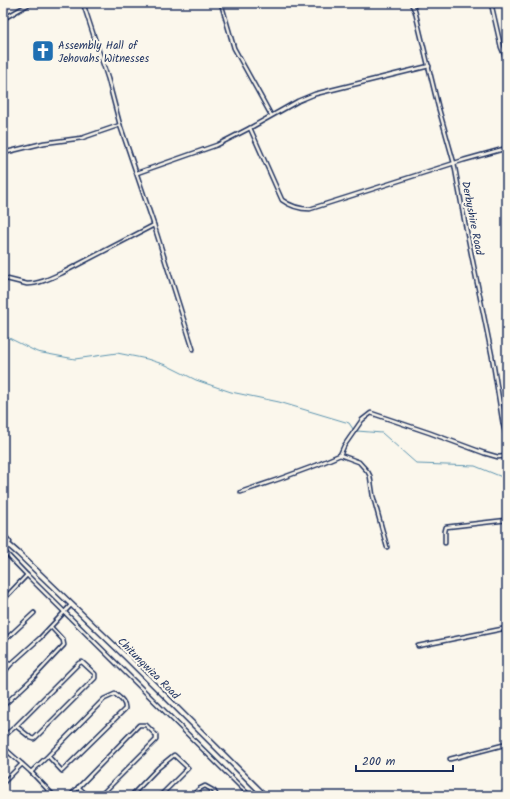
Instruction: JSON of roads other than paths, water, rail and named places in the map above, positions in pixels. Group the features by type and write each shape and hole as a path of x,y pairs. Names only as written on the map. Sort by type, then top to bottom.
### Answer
{"main road":[{"path":"3,535 18,553"},
{"path":"3,540 18,553"},
{"name":"Chitungwiza Road","path":"18,553 140,671 265,796"}],"street":[{"path":"3,19 32,3"},
{"path":"84,3 108,78 120,124 193,348"},
{"path":"221,3 234,48 271,116"},
{"path":"412,4 421,3"},
{"path":"491,3 501,47 506,58"},
{"name":"Derbyshire Road","path":"412,4 418,22 438,106 454,163 507,439"},
{"path":"137,173 217,145 298,101 315,94 429,66"},
{"path":"3,153 44,143 82,138 120,124"},
{"path":"250,128 282,200 303,209 310,209 454,163 507,148"},
{"path":"3,278 31,284 51,278 154,225"},
{"path":"340,455 344,446 362,420 371,413 491,456 507,456"},
{"path":"241,492 304,470 340,455 359,462 370,476 373,496 387,547"},
{"path":"445,543 446,527 507,520"},
{"path":"3,550 250,796"},
{"path":"3,600 27,575"},
{"path":"3,674 10,665 51,627 71,604"},
{"path":"3,642 34,613"},
{"path":"3,706 33,678 64,645 64,640 51,627"},
{"path":"418,646 507,628"},
{"path":"3,658 10,665"},
{"path":"3,737 16,726 78,663 82,662 95,674 95,678 34,738 31,738 16,726"},
{"path":"31,772 104,699 115,694 125,705 125,709 62,771 48,756"},
{"path":"70,796 139,725 146,726 156,735 156,740 100,796"},
{"path":"450,759 507,744"},
{"path":"3,747 31,772 54,796"},
{"path":"3,754 6,750"},
{"path":"130,796 158,768 174,755 188,768 160,796"},
{"path":"3,783 22,764"},
{"path":"192,796 199,789 205,786 214,791 217,796"},
{"path":"78,787 88,796"},
{"path":"255,796 260,791"}],"waterway":[{"path":"3,335 37,352 75,359 117,353 147,359 166,365 196,380 231,392 279,402 349,423 353,429"},
{"path":"357,431 382,433 417,464 475,466 507,479"}],"place":[{"name":"Assembly Hall of Jehovahs Witnesses","path":"43,51"}]}
